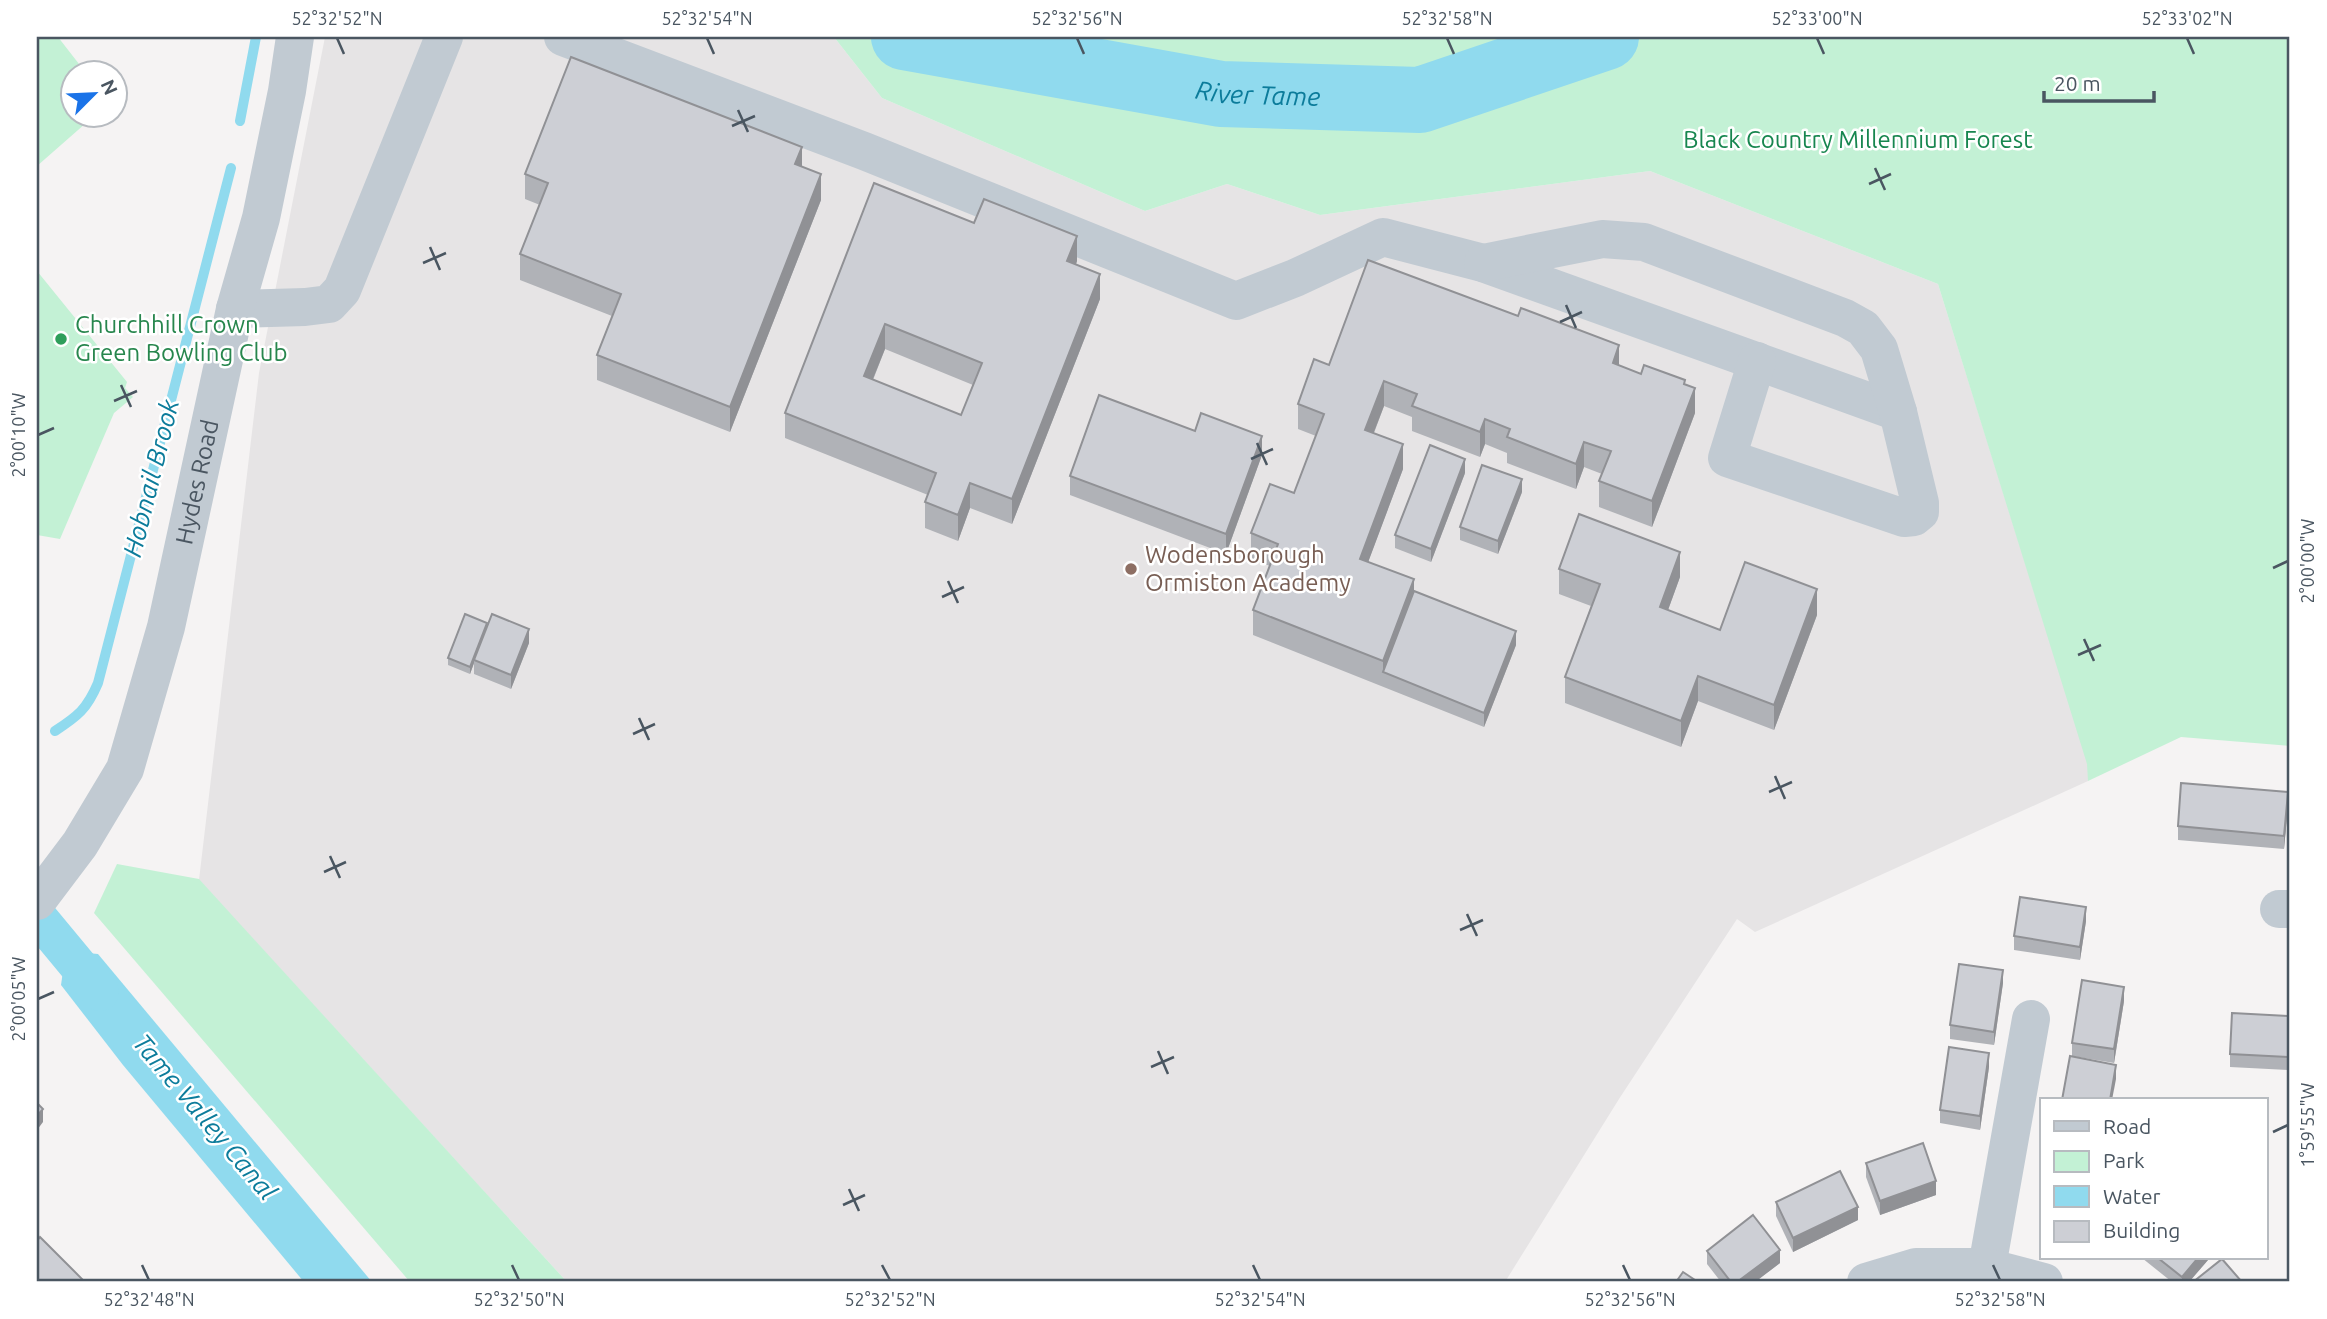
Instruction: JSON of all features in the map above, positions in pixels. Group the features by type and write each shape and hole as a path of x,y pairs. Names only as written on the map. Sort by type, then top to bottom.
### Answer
{"street":[{"name":"Hydes Road","path":"37,901 80,844 125,769 166,627 235,309 261,218 287,91 295,37"},
{"path":"235,309 329,304 342,290 444,37"},
{"path":"564,37 864,151 1236,300 1295,278 1382,237 1483,263 1898,412"},
{"path":"1483,263 1602,239 1644,242 1845,318 1863,328 1879,349 1898,412 1920,512 1914,517 1904,518 1727,458 1757,361"},
{"path":"1987,1266 2031,1019"},
{"path":"1866,1282 1916,1267 1987,1266 2044,1282"}],"shaded area":[{"name":"Wodensborough Ormiston Academy","path":"325,37 834,37 882,98 1145,211 1227,184 1320,215 1650,171 1938,284 2088,764 2088,781 1755,932 1737,919 1619,1099 1505,1282 567,1282 199,880 259,373"}],"green space":[{"path":"37,37 58,37 76,60 60,60 60,130 78,130 37,166"},
{"name":"Black Country Millennium Forest","path":"834,37 2290,37 2290,746 2181,737 2088,781 2087,764 1938,284 1650,171 1320,215 1227,184 1145,211 882,98"},
{"name":"Churchhill Crown Green Bowling Club","path":"37,271 127,382 125,388 133,397 114,413 60,539 37,535"},
{"path":"117,864 199,879 567,1282 410,1282 94,913"}],"water":[{"path":"66,951 98,954 372,1282 304,1282 123,1065 61,985"}],"building":[{"path":"571,57 802,147 795,164 821,174 730,407 597,355 621,294 520,254 548,183 525,174"},
{"path":"874,183 974,223 984,199 1077,236 1067,261 1100,274 1012,499 970,483 958,515 925,502 936,473 785,413","holes":["885,324 982,363 961,415 864,376"]},
{"path":"1368,260 1518,316 1521,308 1619,345 1613,363 1641,374 1644,365 1685,380 1684,384 1695,388 1652,501 1599,481 1611,451 1584,442 1576,464 1507,437 1510,429 1485,419 1480,432 1412,406 1417,394 1384,381 1365,430 1403,444 1360,559 1414,579 1383,661 1253,610 1278,544 1251,533 1270,484 1294,493 1324,414 1298,404 1314,359 1329,365"},
{"path":"1099,395 1195,431 1201,413 1262,436 1226,534 1070,476"},
{"path":"1430,445 1465,459 1431,549 1395,535"},
{"path":"1482,465 1522,479 1498,541 1460,527"},
{"path":"1579,514 1680,552 1660,607 1720,630 1745,562 1817,589 1774,705 1698,676 1681,721 1565,677 1600,584 1559,569"},
{"path":"1414,591 1516,631 1484,713 1383,672"},
{"path":"465,614 487,623 470,667 448,658"},
{"path":"492,614 529,629 511,675 474,660"},
{"path":"2181,783 2288,792 2284,836 2178,826"},
{"path":"2020,897 2086,907 2080,947 2014,936"},
{"path":"1959,964 2003,970 1994,1032 1950,1025"},
{"path":"2082,980 2124,987 2114,1049 2072,1043"},
{"path":"2232,1013 2290,1016 2290,1057 2230,1054"},
{"path":"1949,1047 1989,1053 1980,1116 1940,1110"},
{"path":"2070,1056 2116,1065 2110,1098 2062,1098"},
{"path":"37,1103 43,1109 37,1116"},
{"path":"1923,1143 1936,1181 1880,1201 1866,1163"},
{"path":"1840,1171 1858,1207 1793,1238 1776,1202"},
{"path":"1753,1215 1780,1250 1737,1282 1731,1282 1707,1251"},
{"path":"40,1237 83,1280 37,1282 37,1241"},
{"path":"2161,1260 2196,1260 2182,1277"},
{"path":"2223,1260 2242,1282 2193,1282"},
{"path":"1683,1272 1698,1282 1676,1282"}],"waterway":[{"name":"Hobnail Brook","path":"240,121 256,37"},
{"name":"River Tame","path":"904,37 1221,94 1420,100 1606,37"},
{"name":"Hobnail Brook","path":"55,731 81,711 98,683 231,168"},
{"name":"Tame Valley Canal","path":"37,916 100,992"}],"place":[{"name":"Churchhill Crown Green Bowling Club","path":"61,339"},
{"name":"Wodensborough Ormiston Academy","path":"1131,569"}]}
